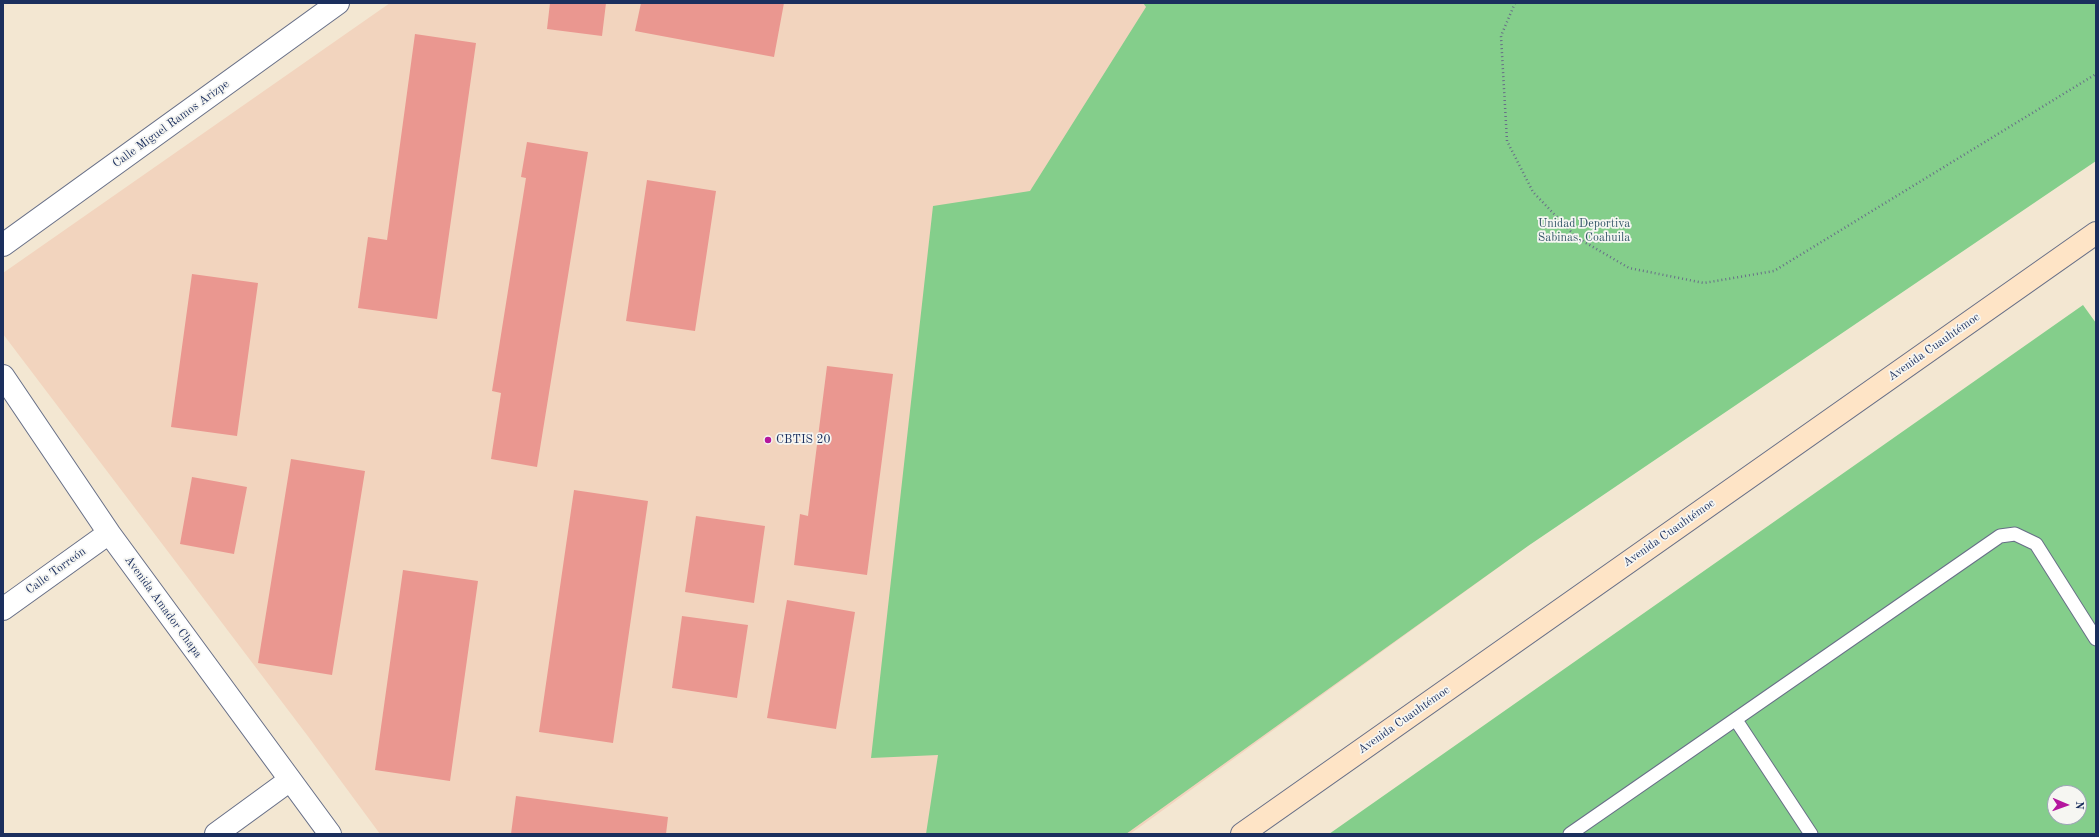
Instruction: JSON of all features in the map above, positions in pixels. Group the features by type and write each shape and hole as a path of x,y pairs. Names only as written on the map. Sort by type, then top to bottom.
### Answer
{"main road":[{"name":"Avenida Cuauhtémoc","path":"1242,834 2094,238"}],"street":[{"name":"Calle Miguel Ramos Arizpe","path":"3,245 338,3"},
{"name":"Avenida Amador Chapa","path":"3,376 109,533 330,834"},
{"name":"Calle Torreón","path":"3,609 109,533"},
{"path":"216,834 290,780"}],"lane":[{"path":"1570,834 2000,536 2015,534 2036,544 2096,639"},
{"path":"1736,720 1811,834"}],"path":[{"path":"1515,3 1501,36 1507,141 1533,192 1576,237 1629,268 1704,283 1774,270 2096,74"}],"shaded area":[{"name":"CBTIS 20","path":"390,3 1143,3 1528,546 1130,834 380,834 307,735 3,334 3,273"}],"green space":[{"name":"Unidad Deportiva Sabinas, Coahuila","path":"1143,3 2096,3 2096,161 1528,546 1126,834 926,834 938,755 871,758 933,206 1030,191 1146,7"},
{"path":"2083,305 2096,323 2096,834 1329,834"}],"building":[{"path":"550,3 606,3 602,36 547,29"},
{"path":"641,3 784,3 774,57 635,31"},
{"path":"415,34 476,43 437,319 358,308 368,237 387,240"},
{"path":"527,142 588,152 537,467 491,459 501,393 492,391 526,178 521,177"},
{"path":"647,180 716,191 695,331 626,321"},
{"path":"192,274 258,283 237,436 171,427"},
{"path":"827,366 893,374 867,575 794,565 800,514 808,516"},
{"path":"291,459 365,471 332,675 258,663"},
{"path":"192,477 247,487 234,554 180,544"},
{"path":"574,490 648,501 613,743 539,732"},
{"path":"696,516 765,526 754,603 685,592"},
{"path":"403,570 478,581 450,781 375,770"},
{"path":"787,600 855,612 836,729 767,718"},
{"path":"682,616 748,625 737,698 672,688"},
{"path":"516,796 668,817 666,834 511,834"}],"place":[{"name":"CBTIS 20","path":"768,440"}]}
